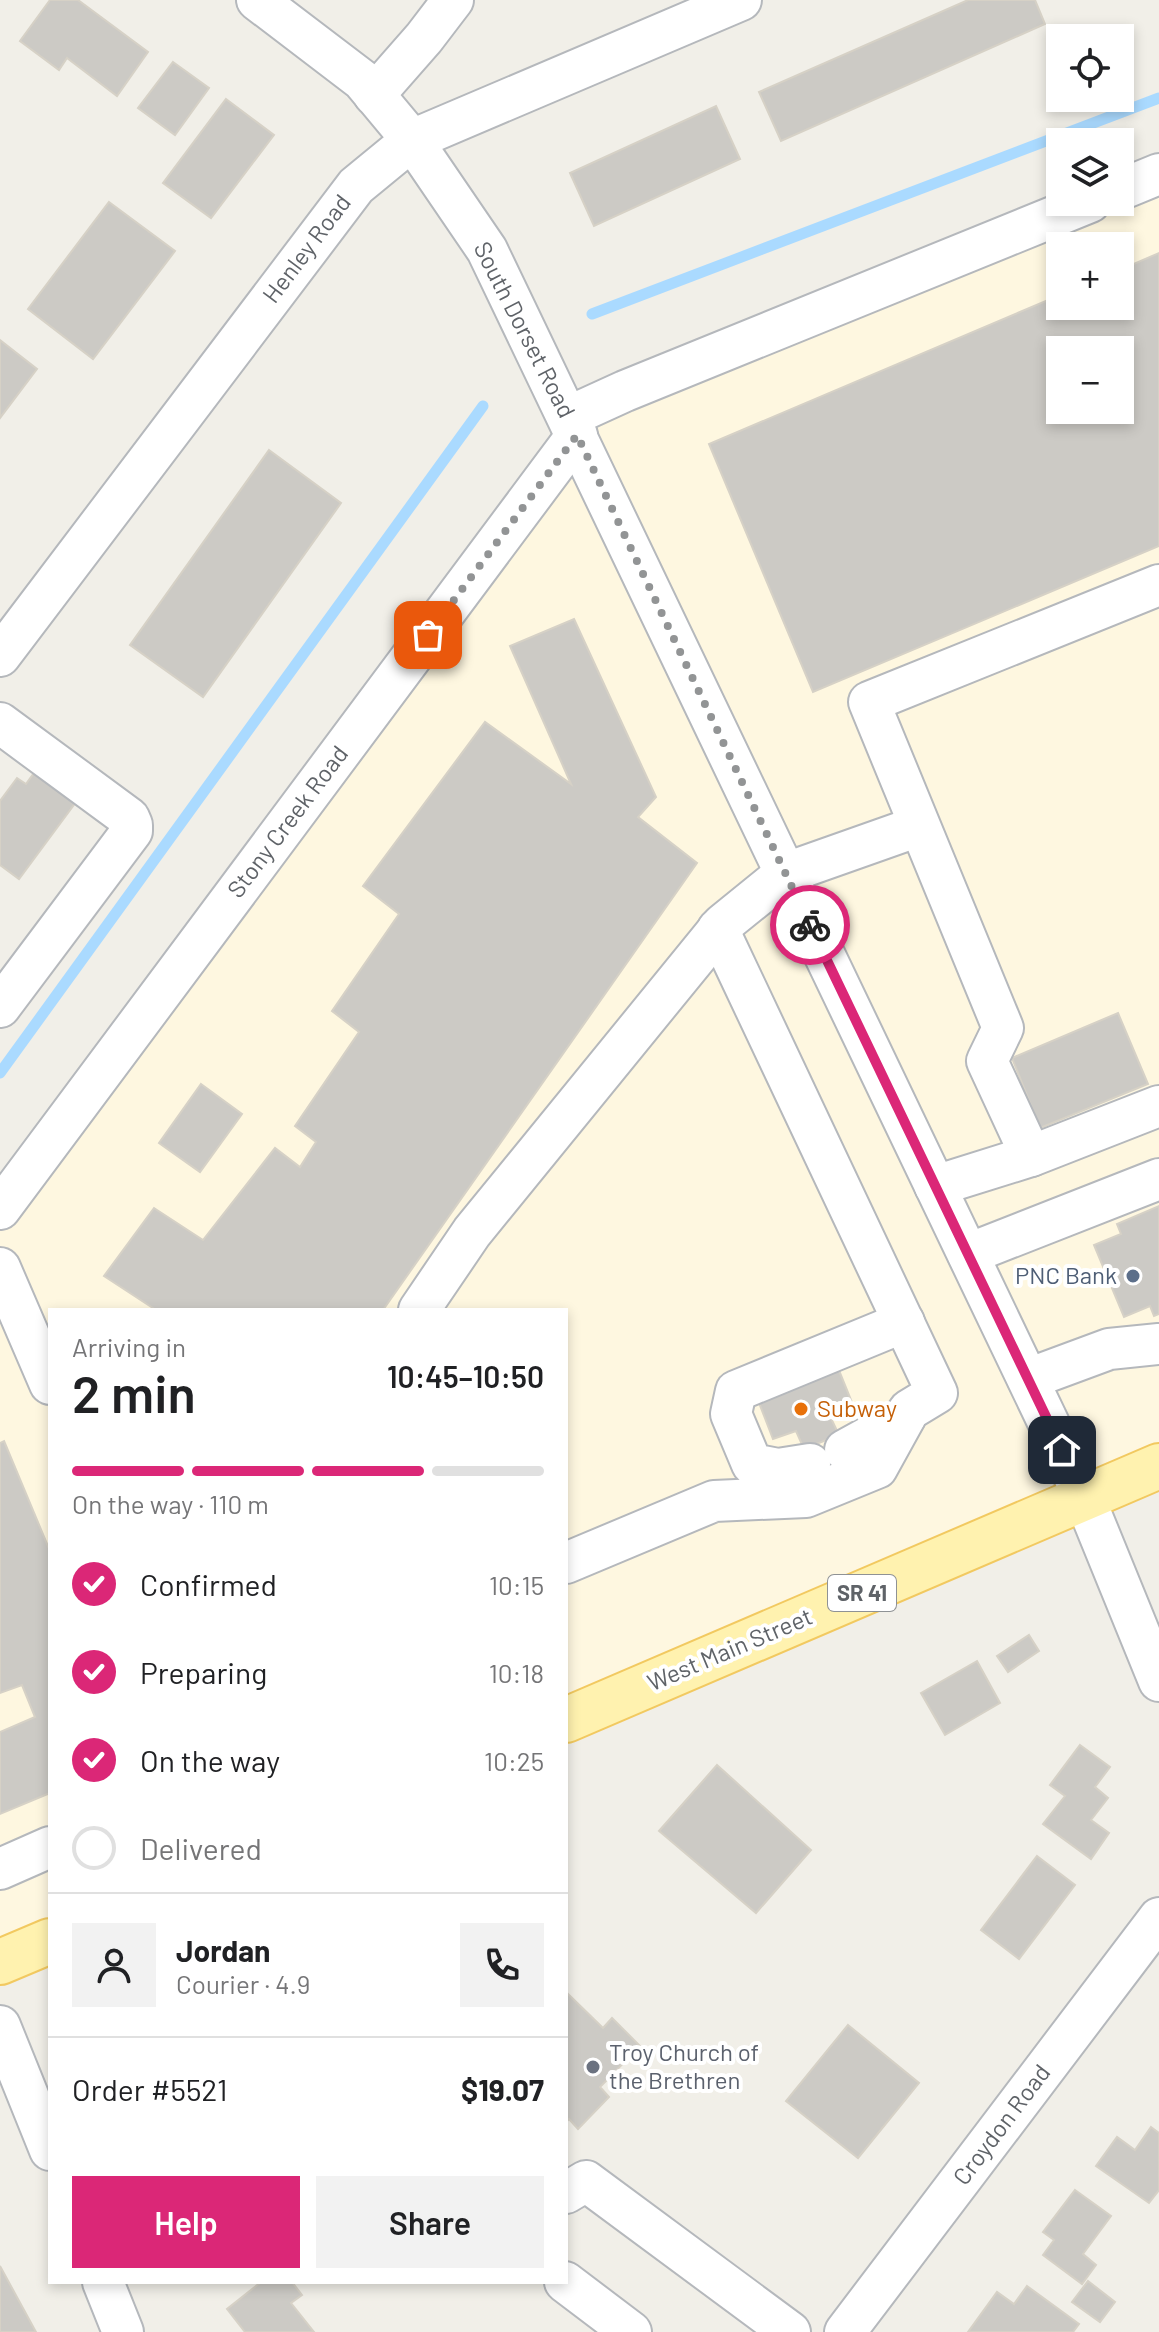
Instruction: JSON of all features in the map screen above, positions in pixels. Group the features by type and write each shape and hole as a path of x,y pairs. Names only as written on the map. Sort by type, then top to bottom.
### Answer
{"main road":[{"name":"West Main Street","path":"568,1719 1159,1466"},
{"path":"3,1952 48,1941"}],"street":[{"name":"South Dorset Road","path":"257,0 362,80 412,140 487,250 1084,1497 1159,1681"},
{"path":"374,95 453,0"},
{"name":"Henley Road","path":"0,656 356,186 412,140 741,0"},
{"path":"1134,184 1159,174"},
{"path":"572,426 653,379 1055,216"},
{"name":"Stony Creek Road","path":"0,1209 572,426"},
{"path":"1031,1156 987,1061 1003,1028 869,702 1159,585"},
{"path":"0,723 129,818 132,825 132,831 0,1007"},
{"path":"420,1308 472,1232 718,929 786,873 919,826"},
{"path":"568,1562 714,1501 806,1497 877,1468 909,1410 937,1393 718,929"},
{"path":"935,1186 1031,1156 1159,1106"},
{"path":"968,1254 1159,1179"},
{"path":"0,1268 46,1365"},
{"path":"904,1322 736,1391 731,1414 752,1464 778,1469 827,1457 905,1417"},
{"path":"1028,1379 1109,1349 1159,1344"},
{"path":"0,1869 48,1848"},
{"name":"Croydon Road","path":"845,2332 1159,1918"},
{"path":"0,2026 48,2145"},
{"path":"568,2192 586,2181 790,2332"},
{"path":"104,2284 123,2332"},
{"path":"568,2284 631,2332"}],"shaded area":[{"path":"1159,175 1159,1466 568,1719 568,1308 48,1308 48,1942 0,1962 0,1209 568,417 1059,216 1134,216 1134,185"}],"building":[{"path":"50,0 78,0 148,52 117,96 67,58 59,70 20,41"},
{"path":"968,0 1035,0 1045,24 781,141 759,92"},
{"path":"173,62 209,88 175,135 138,108"},
{"path":"226,99 274,135 211,218 163,183"},
{"path":"716,106 740,159 594,226 570,173"},
{"path":"109,202 175,251 93,359 28,309"},
{"path":"1159,253 1159,546 813,692 709,444 1046,301 1046,320 1134,320 1134,264"},
{"path":"0,340 37,369 0,418"},
{"path":"269,450 341,503 203,697 130,645"},
{"path":"574,619 656,797 638,817 697,863 384,1308 153,1308 104,1276 154,1208 203,1240 275,1148 300,1167 316,1142 295,1126 359,1032 332,1011 399,914 363,886 485,722 571,784 510,646"},
{"path":"41,763 82,794 19,879 0,865 0,801 17,778 26,784"},
{"path":"1118,1013 1148,1084 1040,1128 1012,1058"},
{"path":"201,1084 242,1114 200,1172 159,1143"},
{"name":"PNC Bank","path":"1159,1206 1159,1314 1154,1316 1150,1306 1124,1317 1094,1245 1121,1234 1117,1224"},
{"name":"Subway","path":"836,1363 853,1405 829,1414 839,1435 804,1449 796,1431 773,1439 756,1395"},
{"path":"4,1441 48,1546 48,1794 0,1814 0,1732 35,1717 22,1685 0,1693 0,1443"},
{"path":"1029,1635 1039,1651 1008,1672 997,1656"},
{"path":"977,1661 1000,1703 945,1735 921,1693"},
{"path":"1080,1745 1110,1767 1095,1787 1108,1798 1091,1820 1109,1833 1091,1859 1043,1824 1065,1796 1050,1785"},
{"path":"717,1765 811,1850 756,1913 659,1831"},
{"path":"1037,1856 1075,1885 1019,1959 981,1930"},
{"name":"Troy Church of the Brethren","path":"568,1994 603,2028 612,2018 640,2046 600,2087 609,2097 578,2129 569,2119"},
{"path":"848,2025 919,2083 858,2158 786,2101"},
{"path":"1151,2127 1159,2133 1159,2190 1149,2203 1096,2166 1117,2137 1135,2150"},
{"path":"1075,2190 1111,2216 1083,2254 1096,2265 1082,2284 1043,2255 1054,2240 1043,2232"},
{"path":"0,2266 36,2332 0,2332"},
{"path":"1088,2281 1115,2302 1100,2322 1072,2302"},
{"path":"258,2284 294,2284 302,2295 291,2303 314,2332 245,2332 227,2309"},
{"path":"1027,2286 1079,2324 1073,2332 968,2332 997,2292 1014,2304"}],"waterway":[{"path":"592,314 1159,98"},
{"path":"0,1073 483,406"}],"way so far":[{"path":"428,635 577,435 810,925"}],"place":[{"name":"PNC Bank","path":"1133,1276"},
{"name":"Subway","path":"801,1409"},
{"name":"Troy Church of the Brethren","path":"593,2067"}],"route":[{"path":"810,925 1062,1450"}]}
